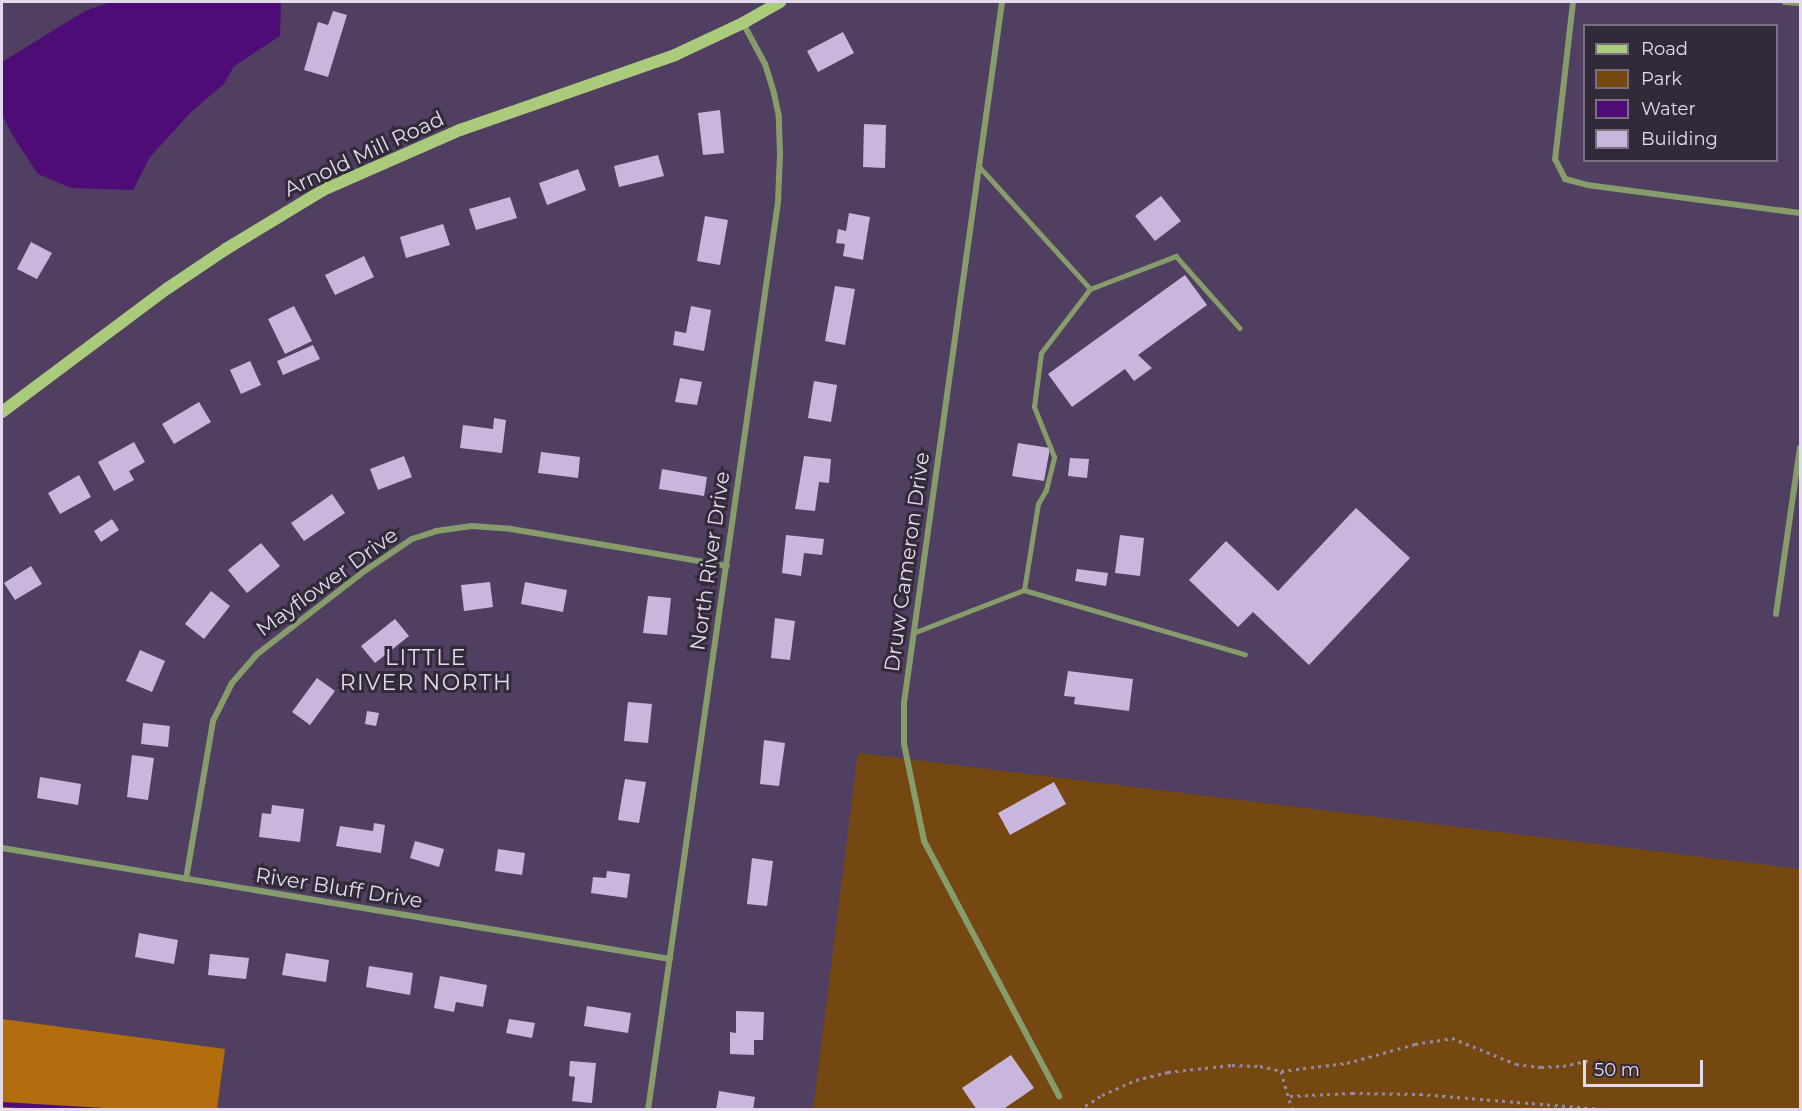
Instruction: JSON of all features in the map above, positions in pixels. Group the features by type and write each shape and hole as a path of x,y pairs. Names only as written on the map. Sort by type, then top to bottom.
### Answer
{"main road":[{"name":"Arnold Mill Road","path":"2,412 168,288 226,249 323,190 460,130 675,55 743,23 780,2"}],"street":[{"name":"Druw Cameron Drive","path":"1002,2 904,703 904,744 924,841 1059,1096"},
{"path":"1573,2 1555,159 1565,179 1587,185 1800,213"},
{"path":"1785,2 1800,3"},
{"name":"North River Drive","path":"648,1110 778,202 779,117 765,64 743,23"},
{"path":"1776,614 1800,448"},
{"name":"Mayflower Drive","path":"186,879 213,721 232,683 256,655 363,572 412,539 436,531 472,525 510,529 727,567"},
{"name":"River Bluff Drive","path":"2,848 670,959"}],"lane":[{"path":"979,167 1090,289"},
{"path":"1024,590 1038,504 1046,490 1054,457 1034,407 1041,353 1090,289 1176,256 1240,328"},
{"path":"914,633 1024,590 1245,654"}],"path":[{"path":"1079,1110 1102,1095 1136,1080 1168,1072 1232,1065 1260,1066 1281,1071 1347,1064 1415,1044 1452,1038 1516,1064 1541,1067 1563,1066 1591,1060"},
{"path":"1281,1071 1290,1096 1292,1110"},
{"path":"1290,1096 1353,1093 1419,1094 1622,1110"}],"green space":[{"path":"858,753 1800,869 1800,1109 813,1110"}],"shaded area":[{"path":"2,1019 225,1049 217,1109 2,1109"}],"water":[{"path":"111,2 281,2 280,36 234,66 224,84 192,111 150,157 133,190 71,188 38,174 13,136 2,115 2,62 85,11"}],"building":[{"path":"333,11 347,15 328,77 304,70 318,22 328,25"},
{"path":"843,32 854,53 818,72 807,51"},
{"path":"720,110 724,153 703,155 698,113"},
{"path":"864,124 886,125 885,168 863,167"},
{"path":"658,155 664,176 619,187 614,166"},
{"path":"578,169 586,190 547,205 539,183"},
{"path":"1161,196 1181,221 1155,241 1135,216"},
{"path":"510,197 517,218 476,230 469,209"},
{"path":"849,213 870,217 863,260 843,256 845,244 836,243 838,229 846,231"},
{"path":"705,216 728,220 720,265 697,261"},
{"path":"443,224 450,245 406,258 400,237"},
{"path":"31,242 52,253 37,279 17,269"},
{"path":"364,256 374,277 335,295 325,275"},
{"path":"1185,275 1207,305 1138,355 1152,368 1134,381 1125,369 1072,407 1048,374"},
{"path":"835,286 855,289 845,345 825,341"},
{"path":"294,306 312,341 285,354 268,319"},
{"path":"691,306 711,310 704,351 673,345 675,331 686,333"},
{"path":"313,345 320,359 283,375 277,361"},
{"path":"250,361 261,385 241,394 230,370"},
{"path":"680,378 702,382 697,405 675,402"},
{"path":"814,381 837,385 831,422 808,418"},
{"path":"199,402 211,422 174,444 162,424"},
{"path":"494,418 506,420 502,453 460,448 463,425 493,429"},
{"path":"134,442 145,462 129,471 134,480 114,491 98,462"},
{"path":"1018,443 1050,448 1044,481 1012,476"},
{"path":"541,452 580,457 578,478 538,473"},
{"path":"404,456 412,477 378,490 370,469"},
{"path":"804,456 831,459 829,483 819,482 815,511 795,509"},
{"path":"1070,458 1089,459 1087,478 1068,476"},
{"path":"662,469 707,477 704,496 659,489"},
{"path":"79,475 91,497 60,514 48,493"},
{"path":"332,494 345,513 304,541 291,523"},
{"path":"1356,508 1410,558 1309,665 1253,612 1238,627 1189,580 1226,541 1278,591"},
{"path":"112,519 119,530 101,542 94,531"},
{"path":"786,535 824,539 822,555 804,553 801,576 782,573"},
{"path":"1120,535 1144,538 1140,576 1115,573"},
{"path":"261,543 280,566 247,593 228,570"},
{"path":"31,566 42,584 15,600 4,583"},
{"path":"1077,569 1108,573 1106,586 1075,581"},
{"path":"490,582 493,607 464,611 461,585"},
{"path":"525,582 567,590 563,612 521,604"},
{"path":"211,591 230,606 204,639 185,624"},
{"path":"648,596 671,598 667,635 643,633"},
{"path":"775,618 795,621 790,660 771,658"},
{"path":"395,619 409,636 375,663 361,646"},
{"path":"140,650 165,661 152,692 126,681"},
{"path":"1068,671 1133,679 1129,711 1074,704 1075,697 1064,696"},
{"path":"317,678 335,691 310,725 292,712"},
{"path":"628,702 652,704 648,743 624,741"},
{"path":"367,711 379,713 376,726 365,724"},
{"path":"143,723 170,726 168,747 141,744"},
{"path":"764,740 785,743 779,786 760,784"},
{"path":"132,755 154,758 148,800 127,797"},
{"path":"40,777 81,784 78,805 37,798"},
{"path":"625,779 646,782 639,823 618,820"},
{"path":"1054,782 1066,804 1010,835 998,813"},
{"path":"272,805 304,809 300,842 259,837 262,813 271,814"},
{"path":"374,823 385,825 381,853 336,846 340,826 373,831"},
{"path":"415,841 444,849 439,867 410,858"},
{"path":"498,849 525,853 522,875 495,871"},
{"path":"752,858 773,861 767,906 747,904"},
{"path":"607,871 630,874 627,898 591,893 593,877 606,878"},
{"path":"139,933 178,940 174,964 135,957"},
{"path":"286,953 329,960 326,982 282,975"},
{"path":"210,954 249,958 246,979 208,975"},
{"path":"369,966 413,973 410,995 366,987"},
{"path":"440,976 487,985 483,1007 456,1002 454,1012 434,1008"},
{"path":"587,1006 631,1013 628,1033 584,1026"},
{"path":"736,1011 764,1012 763,1040 754,1040 754,1055 730,1054 730,1032 736,1033"},
{"path":"509,1019 535,1023 532,1038 506,1033"},
{"path":"1011,1055 1034,1088 1002,1110 977,1110 962,1088"},
{"path":"570,1061 596,1063 592,1103 572,1101 575,1077 569,1076"},
{"path":"719,1091 755,1097 753,1110 716,1110"}],"waterway":[{"path":"2,1104 103,1110"}],"district":[{"name":"LITTLE RIVER NORTH","path":"426,670"}]}
